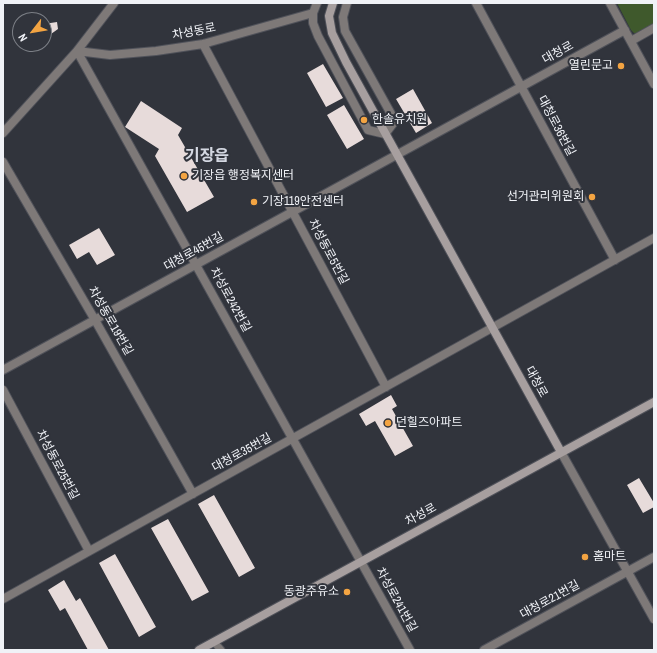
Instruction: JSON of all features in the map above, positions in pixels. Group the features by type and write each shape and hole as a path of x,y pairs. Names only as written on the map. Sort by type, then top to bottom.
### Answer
{"main road":[{"name":"대청로","path":"333,3 328,16 332,33 346,62 561,452"},
{"name":"차성로","path":"199,650 654,402"}],"street":[{"path":"3,133 77,51 114,3"},
{"path":"316,3 313,13 318,36 368,130 386,134 395,121 345,31 343,17 347,3"},
{"name":"대청로36번길","path":"476,3 615,260"},
{"path":"610,3 654,84"},
{"name":"차성동로","path":"77,51 110,55 156,51 203,44 313,13"},
{"path":"631,41 654,28"},
{"name":"대청로","path":"397,156 625,30"},
{"name":"차성동로5번길","path":"203,44 386,387"},
{"name":"차성로242번길","path":"77,51 197,264 361,561"},
{"name":"대청로45번길","path":"3,370 397,156"},
{"name":"차성동로19번길","path":"3,162 95,320 193,494"},
{"path":"492,328 654,238"},
{"name":"대청로35번길","path":"3,599 492,328"},
{"name":"차성동로25번길","path":"3,390 89,551"},
{"name":"대청로","path":"561,452 654,619"},
{"name":"대청로21번길","path":"484,650 654,557"},
{"name":"차성로241번길","path":"361,561 410,650"}],"lane":[{"path":"214,642 221,650"}],"green space":[{"path":"617,3 654,3 654,26 640,33 634,33"}],"building":[{"path":"57,22 58,29 52,33 52,23"},
{"path":"323,64 343,98 326,107 307,73"},
{"path":"413,89 432,123 416,133 396,99"},
{"name":"기장읍 행정복지센터","path":"141,101 182,128 178,135 214,197 187,212 155,156 159,149 125,127"},
{"path":"344,105 364,139 347,149 327,115"},
{"path":"99,228 115,255 97,265 89,252 77,259 69,245"},
{"name":"던힐즈아파트","path":"391,395 397,406 392,409 413,446 395,456 375,421 366,426 359,414"},
{"path":"639,478 654,503 654,507 643,513 627,485"},
{"path":"214,495 255,568 239,577 198,504"},
{"path":"168,519 209,592 192,601 151,528"},
{"path":"115,554 156,627 139,637 99,563"},
{"path":"64,580 76,601 80,598 109,650 88,650 65,608 60,611 48,590"}],"place":[{"name":"열린문고","path":"621,66"},
{"name":"한솔유치원","path":"364,120"},
{"name":"기장읍 행정복지센터","path":"184,176"},
{"name":"선거관리위원회","path":"592,197"},
{"name":"기장119안전센터","path":"254,202"},
{"name":"던힐즈아파트","path":"388,423"},
{"name":"홈마트","path":"585,557"},
{"name":"동광주유소","path":"347,592"}],"district":[{"name":"기장읍","path":"207,157"}]}
